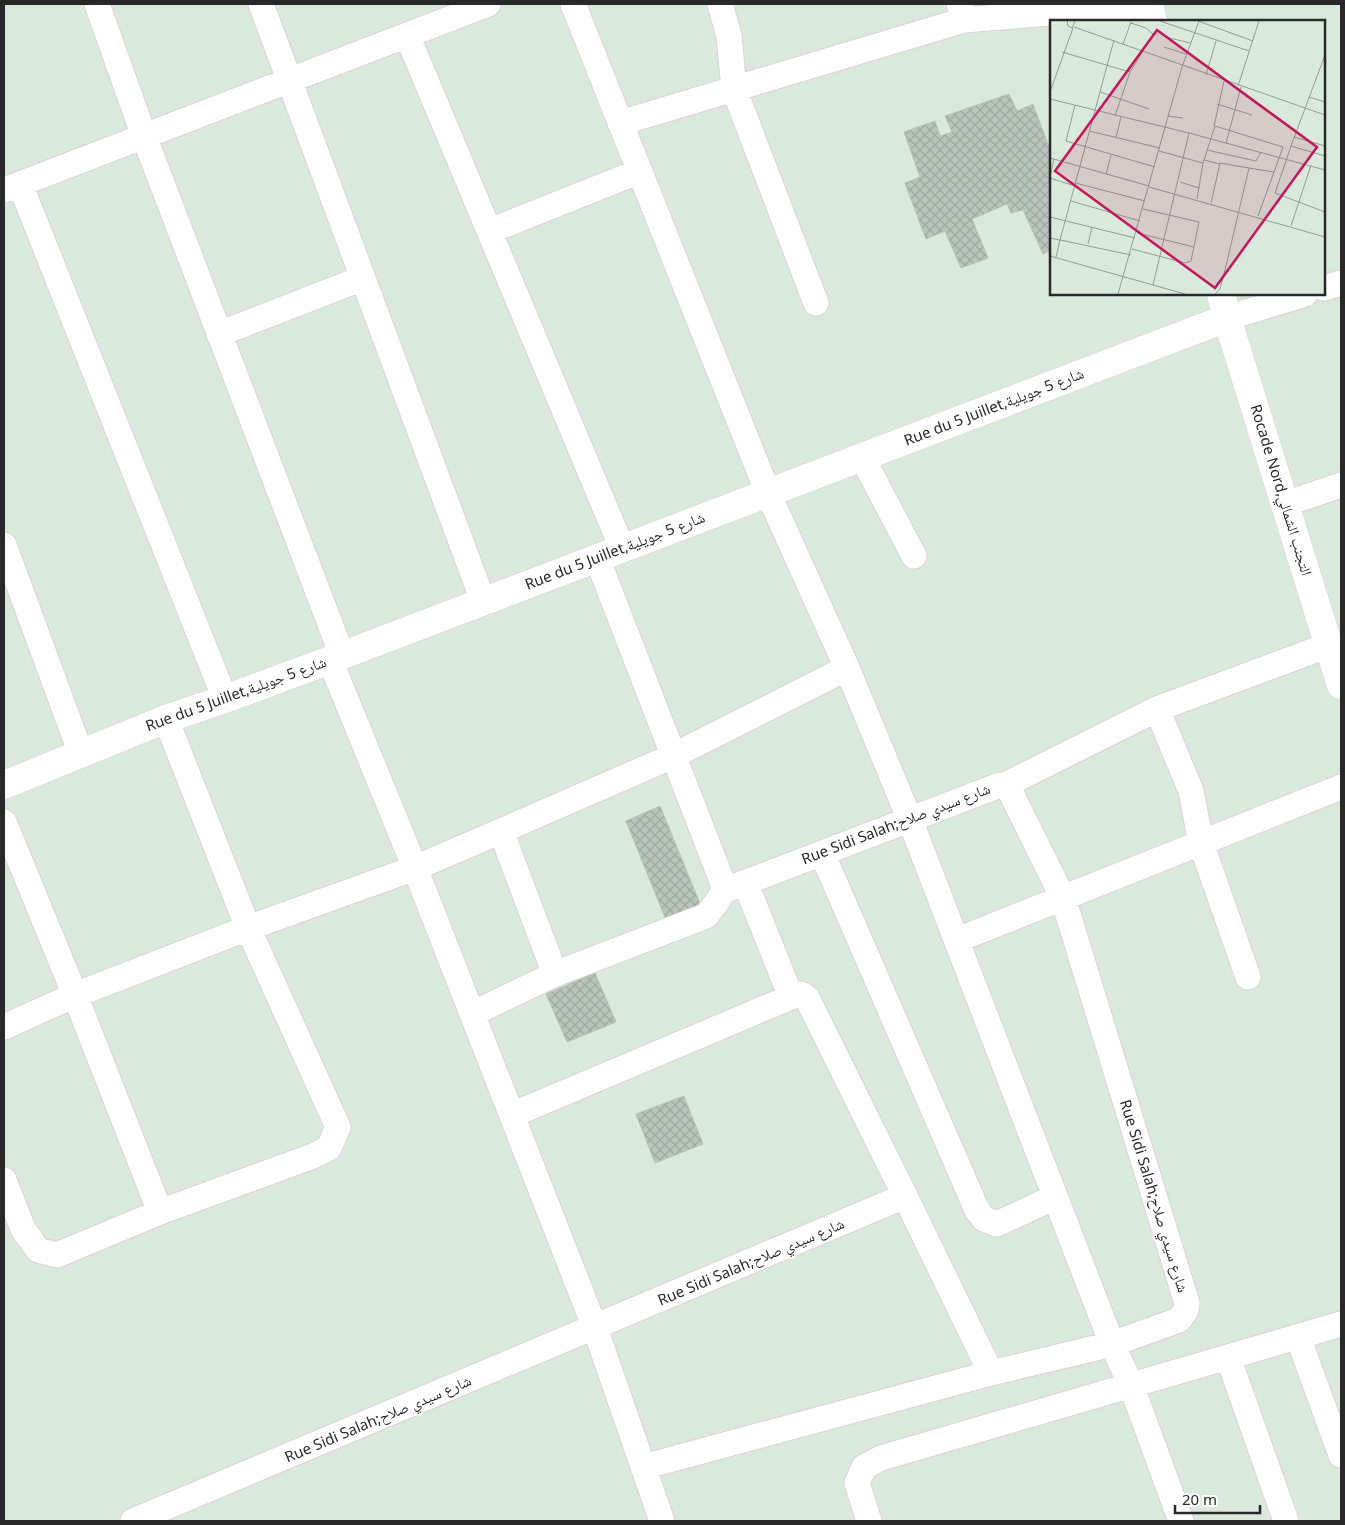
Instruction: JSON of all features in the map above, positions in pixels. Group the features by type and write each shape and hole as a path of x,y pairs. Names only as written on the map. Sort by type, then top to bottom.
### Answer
{"street":[{"path":"97,4 415,868 595,1328 662,1521"},
{"path":"261,4 482,601"},
{"path":"225,699 12,187 488,4"},
{"path":"573,4 768,493 847,668 910,820 1112,1344 1132,1385 1180,1521"},
{"path":"720,4 729,36 734,89 816,303"},
{"path":"620,123 734,89 962,12 1151,10"},
{"path":"407,35 622,548"},
{"path":"490,231 640,171"},
{"path":"219,334 363,278"},
{"path":"1325,288 1341,282"},
{"path":"1224,306 1299,295"},
{"name":"Rue du 5 Juillet,شارع 5 جويلية","path":"4,785 166,719 225,699 862,457 1224,306"},
{"name":"Rocade Nord,التجنب الشمالي","path":"1224,306 1341,685"},
{"path":"862,457 914,556"},
{"path":"1285,504 1341,485"},
{"path":"4,545 81,754"},
{"path":"597,558 722,881 736,884"},
{"path":"1005,785 1157,708 1329,645"},
{"path":"4,1027 75,995 248,928 415,868 674,756 847,668"},
{"path":"1157,708 1191,791 1201,843 1248,977"},
{"path":"4,1180 23,1228 38,1250 57,1255 160,1212 313,1156 329,1148 338,1126 248,928 166,719"},
{"name":"Rue Sidi Salah;شارع سيدي صلاح","path":"643,1467 991,1374 1112,1344 1178,1320 1186,1310 1187,1303 1063,898 1010,789 1005,785 1000,785 736,884"},
{"path":"957,940 1341,787"},
{"path":"4,822 75,995 160,1212"},
{"path":"500,831 555,974"},
{"path":"822,853 977,1210 984,1219 997,1224 1055,1197"},
{"path":"472,1014 555,974 706,916 717,902 736,884"},
{"path":"736,884 791,997"},
{"path":"512,1115 801,994 807,998 991,1374"},
{"name":"Rue Sidi Salah;شارع سيدي صلاح","path":"133,1521 905,1196"},
{"path":"869,1521 857,1483 864,1467 881,1458 1341,1324"},
{"path":"1298,1337 1341,1455"},
{"path":"1228,1357 1286,1521"}],"building":[{"path":"1009,94 1017,111 1033,104 1050,146 1050,254 1049,251 1043,254 1023,210 1011,213 1007,204 972,219 988,258 961,268 945,231 926,239 905,183 920,177 904,132 935,121 940,136 952,132 945,116"},
{"path":"660,806 701,906 666,920 626,821"},
{"path":"595,973 616,1022 567,1042 546,994"},
{"path":"684,1096 703,1144 655,1163 636,1114"}]}
